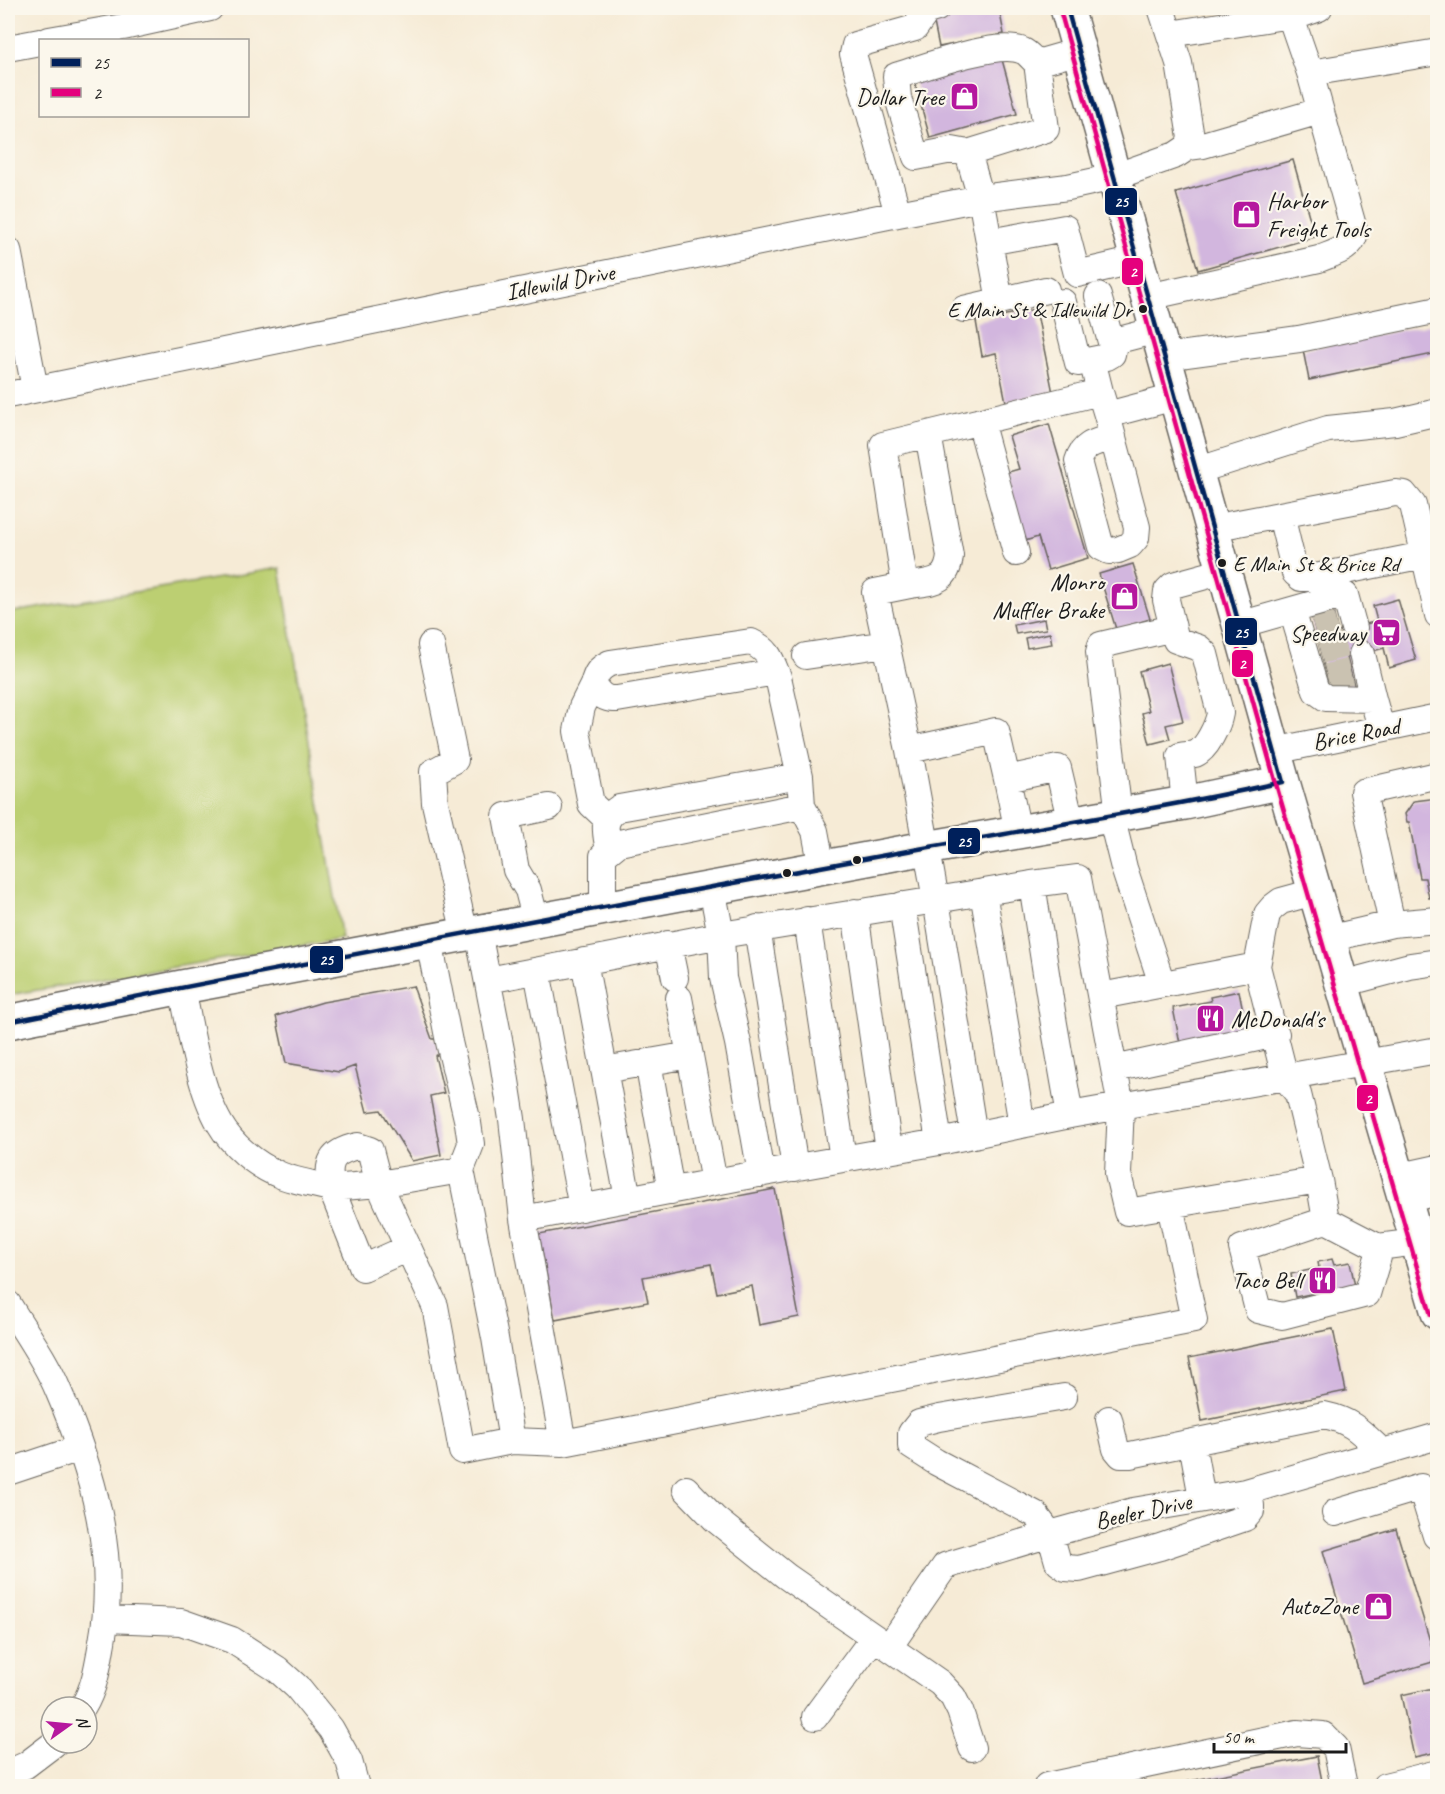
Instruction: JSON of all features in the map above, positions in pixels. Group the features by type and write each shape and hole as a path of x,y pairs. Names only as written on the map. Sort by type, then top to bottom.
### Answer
{"main road":[{"path":"1067,8 1274,751 1437,1313"},
{"path":"8,1022 182,987 822,867 1185,803 1283,782"}],"street":[{"path":"55,39 210,8"},
{"path":"898,214 853,54 855,45 915,28 927,11 937,8"},
{"path":"1161,8 1179,63 1191,138 1188,147"},
{"path":"1170,34 1305,14 1319,8"},
{"path":"1148,297 1319,259 1343,249 1353,241 1355,233 1310,74 1290,15"},
{"path":"8,48 39,42"},
{"path":"1005,48 1023,51 1037,63 1046,129 968,153 952,150 916,157 898,98 896,76 977,51 1005,48"},
{"path":"1037,63 1079,51"},
{"path":"1310,74 1437,52"},
{"name":"Idlewild Drive","path":"8,395 898,214 981,198 1068,187 1114,177 1176,155 1188,147 1203,145 1320,111"},
{"path":"968,153 981,198 1000,301"},
{"path":"989,242 1065,228 1077,274 1137,260"},
{"path":"8,250 35,389"},
{"path":"964,309 1000,301 1055,296 1078,363 1112,354 1113,349 1098,296"},
{"path":"1111,342 1299,339 1437,310"},
{"path":"1092,360 1106,415"},
{"path":"905,586 883,445 980,422 1106,415 1175,398"},
{"path":"1196,471 1328,429 1395,422 1437,412"},
{"path":"980,422 1017,553"},
{"path":"928,434 950,556 949,568 945,576 938,580 875,592 909,750 974,1135"},
{"path":"1212,528 1395,493 1404,494 1413,505 1437,615"},
{"path":"1281,515 1295,573 1301,578 1424,555"},
{"path":"1185,803 1180,756 1196,754 1204,748 1218,723 1220,713 1205,654 1199,648 1176,640 1166,600 1167,591 1173,585 1224,571"},
{"path":"1239,625 1321,631 1343,670 1373,699 1381,728"},
{"path":"1162,984 1124,868 1115,815 1099,652 1101,645 1173,628"},
{"path":"607,819 591,804 577,731 582,707 596,674 610,663 751,642 763,647 773,662 800,776 802,806 815,831 822,867"},
{"path":"806,656 886,644"},
{"path":"431,645 455,760 433,772 435,803 472,933 488,980 512,1119 523,1219 564,1443"},
{"path":"1210,673 1249,662"},
{"path":"1343,670 1316,691 1326,698 1373,699"},
{"path":"593,685 599,694 609,700 776,672"},
{"name":"Brice Road","path":"1274,751 1437,717"},
{"path":"909,750 996,731 1018,832"},
{"path":"1007,778 1058,768 1071,823"},
{"path":"1392,924 1363,792 1437,775"},
{"path":"609,851 605,825 609,814 619,808 800,776"},
{"path":"603,908 603,856 619,843 802,806"},
{"path":"536,921 528,890 516,870 506,816 549,807"},
{"path":"488,980 757,928 1078,878 1121,1106 1118,1174 1127,1212 1319,1180"},
{"path":"1032,884 1070,1115"},
{"path":"712,888 721,935 723,978 738,1043 761,1174"},
{"path":"983,892 1022,1125"},
{"path":"1314,892 1281,901 1267,914 1257,966 1285,1077 1298,1094 1319,1180 1326,1220"},
{"path":"903,905 939,1142"},
{"path":"855,912 889,1151"},
{"path":"807,920 843,1159"},
{"path":"1328,939 1392,924 1437,920"},
{"path":"757,928 795,1168"},
{"path":"429,941 468,1123 471,1144 461,1170 495,1338 512,1441"},
{"path":"668,944 714,1182"},
{"path":"584,961 628,1199"},
{"path":"1341,984 1410,966 1437,962"},
{"path":"1101,996 1257,966"},
{"path":"537,971 582,1208"},
{"path":"182,987 207,1096 220,1125 242,1152 278,1174 332,1188 379,1184 461,1170"},
{"path":"1114,1069 1275,1034"},
{"path":"523,1219 939,1142 1070,1115 1437,1050"},
{"path":"604,1070 690,1055"},
{"path":"648,1062 670,1191"},
{"path":"408,1248 363,1268 332,1188 328,1171 333,1158 343,1149 358,1146 370,1150 379,1184 435,1306 462,1451 512,1441 564,1443 1194,1320 1170,1205"},
{"path":"1401,1188 1437,1168"},
{"path":"1401,1188 1437,1193"},
{"path":"1378,1247 1366,1294 1282,1316 1257,1310 1242,1248 1326,1220 1378,1247 1417,1242"},
{"path":"8,1304 36,1347 58,1389 95,1492 105,1541 106,1618 96,1677 88,1695"},
{"path":"1064,1397 919,1423 911,1433 912,1446 936,1462 1035,1514 1050,1534 1058,1562 1066,1568 1079,1569 1160,1547 1245,1518 1251,1511 1251,1505 1245,1492"},
{"path":"1109,1419 1116,1449 1121,1455 1192,1443 1324,1415 1339,1418 1355,1426 1382,1452"},
{"name":"Beeler Drive","path":"815,1717 882,1642 945,1566 1133,1511 1245,1492 1437,1436"},
{"path":"1192,1443 1202,1498"},
{"path":"8,1472 80,1448"},
{"path":"1335,1513 1421,1487 1437,1538"},
{"path":"686,1489 715,1519 771,1564 940,1683 953,1697 960,1711 972,1748"},
{"path":"106,1618 181,1622 232,1640 277,1669 297,1687 331,1729 349,1761 356,1786"},
{"path":"1047,1786 1297,1733 1323,1735 1336,1748 1344,1786"},
{"path":"8,1773 26,1765 39,1755"},
{"path":"1385,1786 1437,1773"}],"green space":[{"path":"280,568 342,939 8,995 8,613"}],"building":[{"path":"963,8 999,8 1004,34 939,47 932,13"},
{"name":"Dollar Tree","path":"1001,56 1017,114 930,138 914,80"},
{"name":"Harbor Freight Tools","path":"1293,160 1315,237 1198,270 1176,193"},
{"path":"1036,309 1053,393 1006,402 996,353 982,356 976,321"},
{"path":"1438,323 1438,353 1309,380 1303,350"},
{"path":"1049,424 1088,558 1048,570 1038,537 1025,541 1005,473 1019,469 1009,436"},
{"name":"Monro Muffler Brake","path":"1133,564 1150,619 1116,629 1099,574"},
{"path":"1398,599 1416,660 1389,668 1384,648 1347,658 1355,689 1330,689 1310,610 1333,611 1338,632 1377,621 1373,606"},
{"path":"1044,619 1046,629 1016,634 1014,625"},
{"path":"1050,633 1052,644 1027,648 1025,638"},
{"path":"1168,663 1183,721 1166,725 1170,739 1150,744 1142,713 1149,711 1139,671"},
{"path":"1438,798 1438,896 1429,898 1425,878 1420,878 1409,822 1405,814 1414,801"},
{"path":"413,986 432,1039 435,1039 439,1054 435,1056 444,1093 430,1096 441,1155 412,1161 381,1110 367,1112 355,1066 339,1072 286,1063 276,1016 323,1002"},
{"name":"McDonald's","path":"1239,991 1247,1030 1180,1043 1173,1008 1211,1001 1210,997"},
{"path":"775,1189 799,1317 759,1325 752,1286 717,1293 711,1264 643,1277 648,1302 555,1320 539,1234"},
{"name":"Taco Bell","path":"1332,1259 1334,1265 1350,1262 1355,1286 1295,1297 1291,1274 1319,1268 1318,1262"},
{"path":"1333,1329 1346,1391 1202,1421 1189,1358"},
{"name":"AutoZone","path":"1396,1529 1436,1661 1362,1683 1323,1551"},
{"path":"1438,1687 1438,1752 1414,1757 1401,1695"},
{"path":"1317,1756 1323,1786 1169,1786 1169,1785"}],"tunnel":[{"path":"1314,628 1336,622"},
{"path":"1320,651 1358,641"},
{"path":"1327,677 1350,671"}],"transit line":[{"name":"25","path":"1067,8 1283,782"},
{"name":"2","path":"1060,10 1276,784 1431,1315"},
{"name":"25","path":"8,1022 466,933 924,848 1149,809 1283,782"}],"place":[{"name":"Dollar Tree","path":"965,97"},
{"name":"Harbor Freight Tools","path":"1246,215"},
{"name":"E Main St & Idlewild Dr","path":"1143,309"},
{"name":"E Main St & Brice Rd","path":"1222,563"},
{"name":"Monro Muffler Brake","path":"1125,596"},
{"name":"Speedway","path":"1387,633"},
{"name":"McDonald's","path":"1210,1019"},
{"name":"Taco Bell","path":"1323,1280"},
{"name":"AutoZone","path":"1379,1606"}]}
